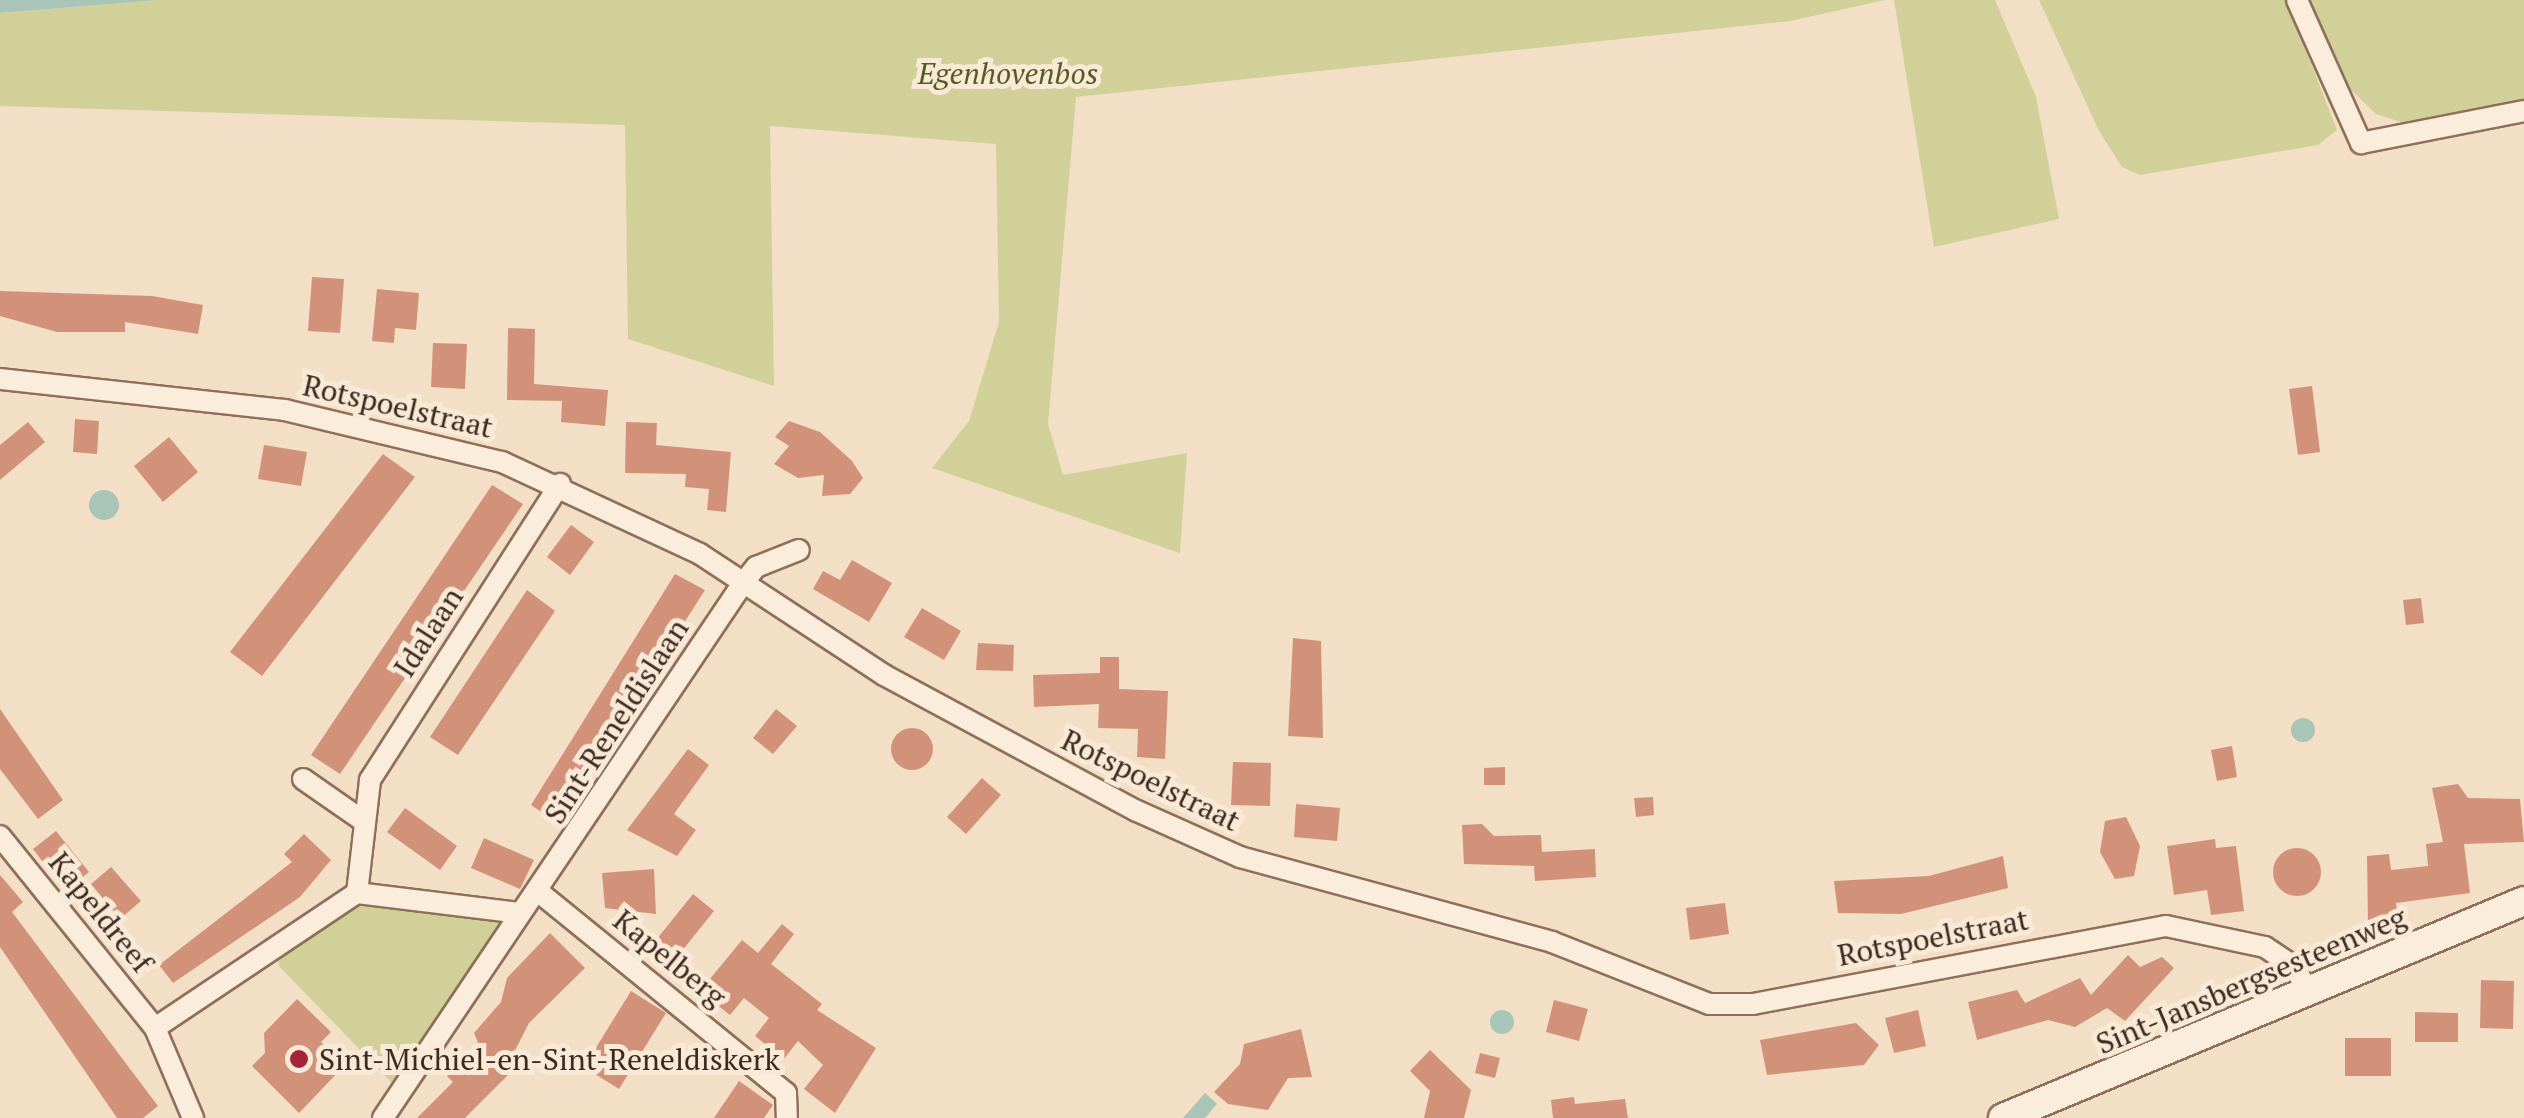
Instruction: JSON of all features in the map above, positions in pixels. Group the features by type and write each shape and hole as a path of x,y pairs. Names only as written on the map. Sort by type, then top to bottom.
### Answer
{"main road":[{"name":"Sint-Jansbergsesteenweg","path":"2003,1118 2524,902"}],"street":[{"path":"2297,0 2361,143 2524,111"},
{"name":"Rotspoelstraat","path":"0,379 373,425 560,484 743,583 961,718 1240,857 1552,942 1709,1004 1752,1004 2166,926 2266,948 2296,967 2308,992"},
{"name":"Idalaan","path":"356,893 362,820 384,754 560,484"},
{"path":"743,583 756,566 799,550"},
{"name":"Sint-Reneldislaan","path":"382,1118 518,913 540,894 743,583"},
{"path":"303,780 362,820"},
{"name":"Kapeldreef","path":"0,836 155,1028 193,1118"},
{"path":"155,1028 356,893 518,913"},
{"name":"Kapelberg","path":"540,894 786,1093 787,1118"}],"green space":[{"name":"Egenhovenbos","path":"159,0 1885,0 1790,21 1076,97 1048,424 1063,475 1187,453 1180,553 932,468 969,421 999,322 996,144 770,126 774,386 628,339 625,125 0,106 0,13"},
{"path":"1894,0 1995,0 2036,97 2059,219 1934,247"},
{"path":"2039,0 2286,0 2337,130 2318,145 2140,175 2122,167 2099,131"},
{"path":"2310,0 2524,0 2524,102 2407,124 2376,114 2348,87"},
{"path":"352,906 492,911 502,927 392,1083 279,966 277,957"}],"shaded area":[{"path":"0,0 159,0 0,13"},
{"path":"104,490 114,495 119,505 114,515 104,520 94,515 89,505 94,495"},
{"path":"2303,718 2315,730 2303,742 2291,730"},
{"path":"1502,1010 1514,1022 1502,1034 1490,1022"},
{"path":"1205,1093 1217,1104 1205,1118 1183,1118"}],"building":[{"path":"312,277 344,279 340,333 308,331"},
{"path":"377,289 419,293 416,330 395,328 394,343 372,341"},
{"path":"0,291 152,296 203,305 198,334 125,322 125,332 57,332 0,316"},
{"path":"508,328 535,329 534,384 608,390 605,426 561,422 562,401 507,400"},
{"path":"433,343 467,344 465,389 431,387"},
{"path":"2312,386 2320,452 2298,455 2289,389"},
{"path":"75,419 99,421 97,454 73,452"},
{"path":"789,421 820,432 852,461 863,478 850,494 822,496 824,475 798,478 774,464 789,446 775,437"},
{"path":"28,422 45,442 0,480 0,445"},
{"path":"626,422 657,423 656,445 731,452 726,512 707,510 709,489 685,487 686,474 625,473"},
{"path":"169,437 198,472 163,502 134,466"},
{"path":"264,445 307,452 301,486 258,479"},
{"path":"383,454 415,477 262,676 230,652"},
{"path":"492,485 523,504 340,774 311,755"},
{"path":"571,525 594,542 570,575 547,557"},
{"path":"852,560 892,583 869,622 813,589 823,571 840,580"},
{"path":"675,574 705,590 557,822 531,805"},
{"path":"527,590 555,611 458,755 430,737"},
{"path":"2421,598 2424,623 2406,625 2403,600"},
{"path":"922,608 961,631 944,660 904,637"},
{"path":"1293,638 1321,641 1323,738 1288,736"},
{"path":"978,643 1014,645 1013,671 976,670"},
{"path":"1100,657 1119,657 1119,689 1168,691 1165,759 1137,757 1138,729 1098,728 1099,704 1034,707 1033,675 1100,673"},
{"path":"0,709 63,800 38,819 0,769"},
{"path":"776,709 797,726 773,754 753,738"},
{"path":"912,728 927,734 933,749 927,764 912,770 897,764 891,749 897,734"},
{"path":"2232,746 2237,777 2217,781 2211,750"},
{"path":"688,749 709,765 674,814 696,830 677,856 627,830"},
{"path":"1233,762 1271,763 1270,806 1231,805"},
{"path":"1505,767 1505,785 1484,785 1484,768"},
{"path":"982,778 1001,795 966,834 947,817"},
{"path":"2458,784 2468,798 2520,799 2524,842 2464,844 2470,893 2396,903 2398,918 2368,922 2367,856 2389,854 2391,870 2428,866 2426,844 2443,842 2432,788"},
{"path":"1653,797 1654,815 1636,817 1634,798"},
{"path":"1296,804 1340,808 1337,841 1294,837"},
{"path":"405,808 457,846 440,870 387,832"},
{"path":"2126,817 2140,846 2134,876 2115,879 2100,852 2105,821"},
{"path":"1482,824 1494,836 1541,835 1542,852 1595,849 1596,877 1535,881 1534,866 1464,864 1462,825"},
{"path":"56,831 89,872 65,891 33,849"},
{"path":"304,834 331,860 300,897 173,983 159,965 292,862 284,854"},
{"path":"484,838 534,860 520,889 471,868"},
{"path":"2215,839 2216,848 2236,846 2244,911 2211,915 2207,890 2174,895 2167,846"},
{"path":"2297,848 2314,855 2321,872 2314,889 2297,896 2280,889 2273,872 2280,855"},
{"path":"2003,856 2008,888 1901,914 1838,913 1834,881 1929,876"},
{"path":"111,867 141,901 120,919 91,884"},
{"path":"654,869 656,914 605,908 602,873"},
{"path":"0,875 23,902 12,912 158,1106 143,1118 117,1118 0,947"},
{"path":"693,894 714,911 673,962 652,945"},
{"path":"1725,903 1729,934 1690,940 1686,908"},
{"path":"782,924 794,934 771,964 822,1004 817,1010 876,1048 835,1113 804,1089 823,1065 798,1041 784,1059 755,1036 769,1018 744,998 730,1015 700,991 742,940 758,953"},
{"path":"550,933 585,968 529,1023 509,1062 515,1068 465,1118 417,1118 453,1082 447,1076 479,1045 474,1033 501,1002 507,978"},
{"path":"2128,955 2140,967 2162,957 2174,968 2125,1021 2107,1008 2075,1027 2048,1020 1977,1040 1968,1002 2017,990 2025,1003 2080,978 2091,995"},
{"path":"2481,980 2514,981 2513,1029 2480,1028"},
{"path":"631,991 666,1013 619,1089 584,1067"},
{"name":"Sint-Michiel-en-Sint-Reneldiskerk","path":"297,999 331,1032 321,1042 345,1065 299,1113 252,1066 265,1053 264,1033"},
{"path":"1554,1000 1588,1009 1579,1041 1546,1032"},
{"path":"1918,1010 1926,1046 1894,1053 1885,1018"},
{"path":"2415,1012 2458,1013 2458,1042 2415,1042"},
{"path":"1856,1023 1879,1045 1864,1065 1767,1075 1760,1040"},
{"path":"1301,1029 1312,1077 1288,1078 1268,1110 1228,1104 1214,1092 1240,1064 1244,1044"},
{"path":"2345,1038 2391,1038 2391,1076 2345,1076"},
{"path":"1430,1050 1471,1090 1464,1118 1424,1118 1430,1091 1410,1071"},
{"path":"1480,1053 1500,1058 1495,1078 1475,1073"},
{"path":"739,1081 773,1105 764,1118 714,1118"},
{"path":"1574,1097 1575,1104 1625,1099 1628,1118 1553,1118 1551,1100"}],"place":[{"name":"Sint-Michiel-en-Sint-Reneldiskerk","path":"299,1059"}]}
